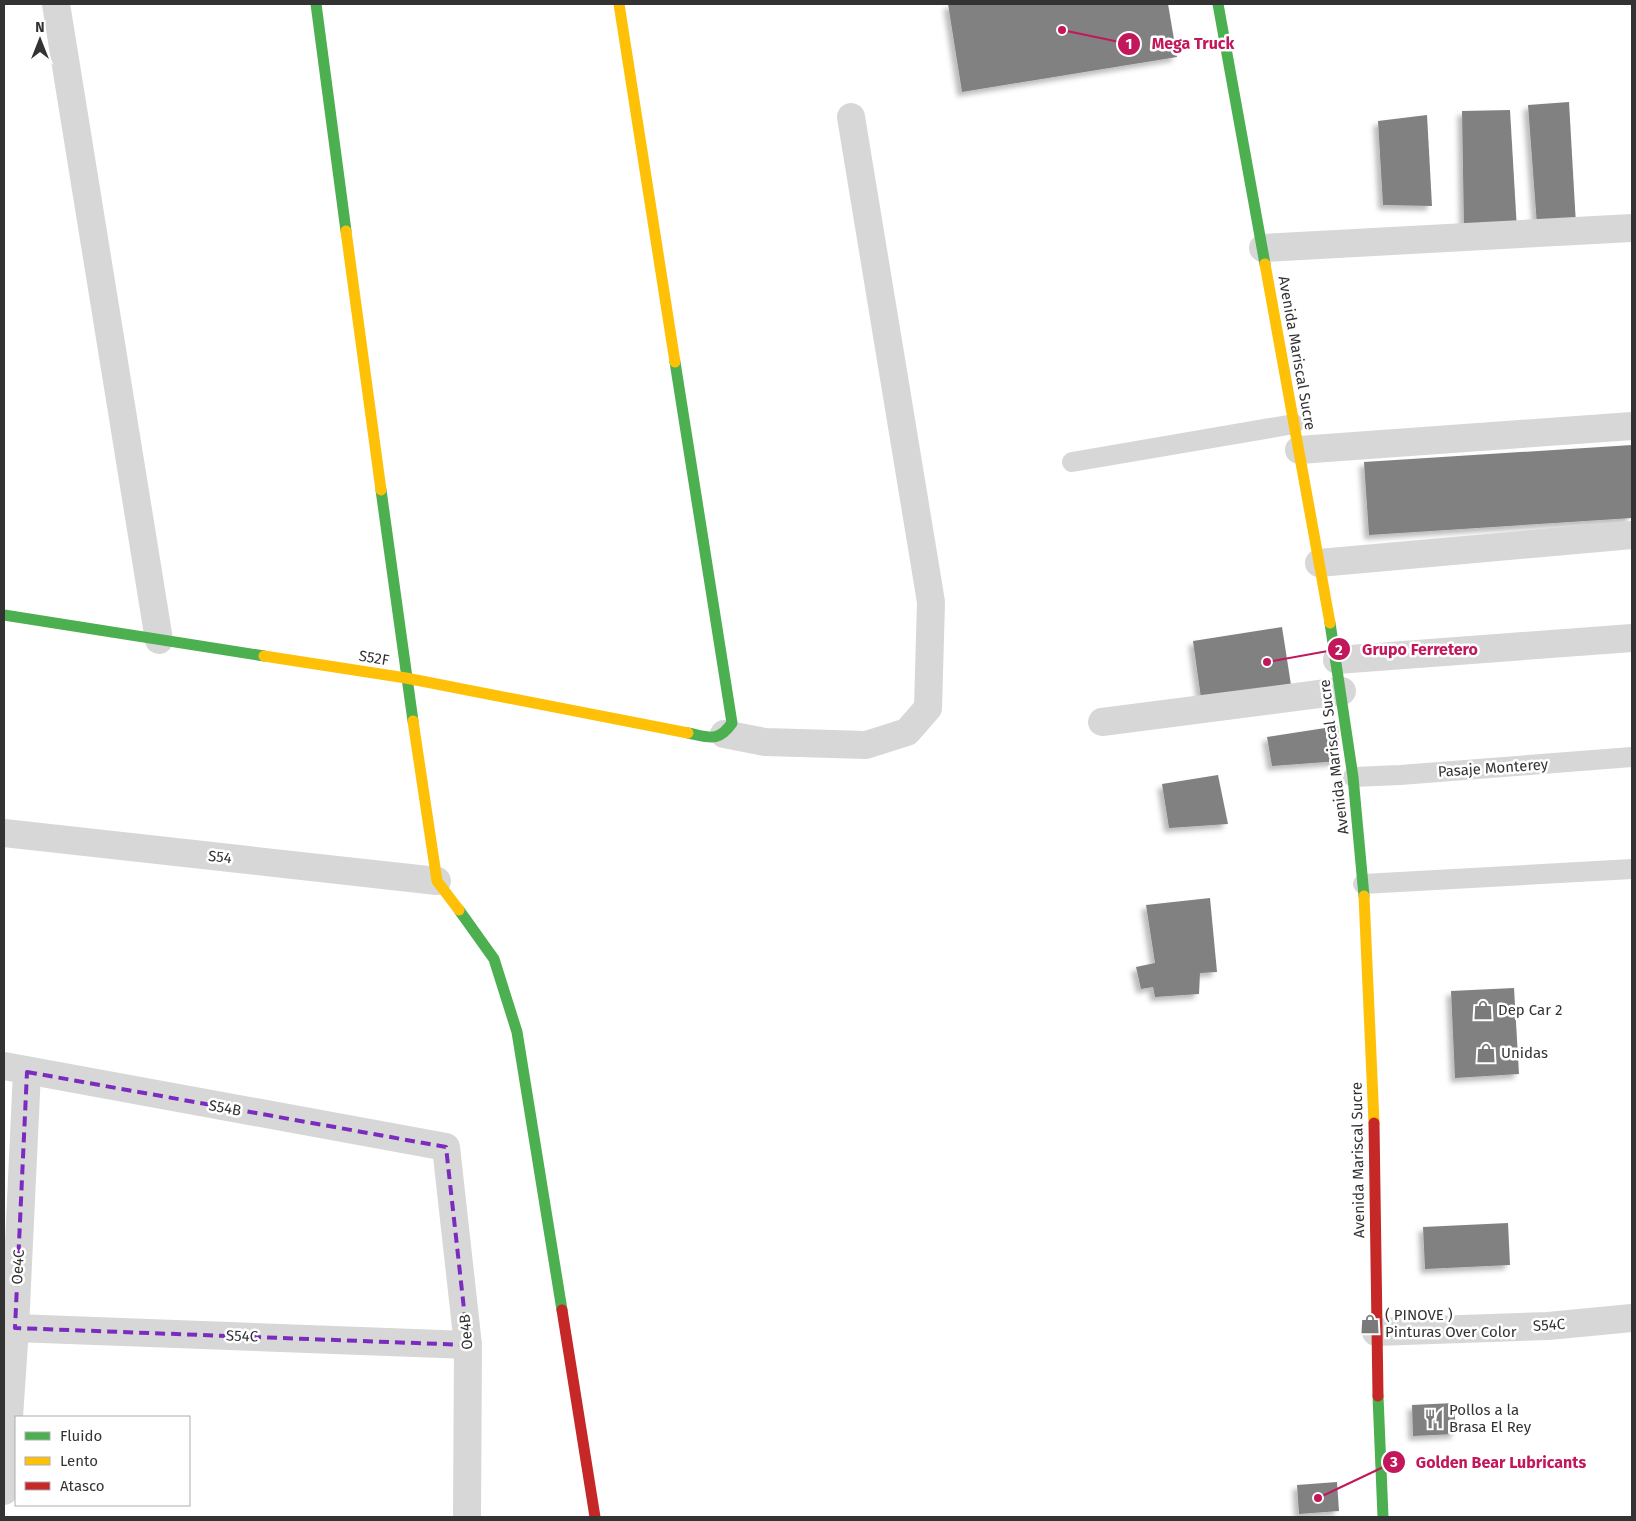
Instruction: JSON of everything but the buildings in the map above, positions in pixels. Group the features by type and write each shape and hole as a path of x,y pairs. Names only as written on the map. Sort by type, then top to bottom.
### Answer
{"street":[{"path":"56,4 159,640"},
{"path":"316,4 406,678 437,881 494,959 517,1032 595,1517"},
{"path":"619,4 728,728 765,742 866,745 907,732 928,708 931,602 851,117"},
{"name":"Avenida Mariscal Sucre","path":"1218,4 1337,660 1353,776 1363,884 1374,1116 1376,1332 1383,1517"},
{"path":"1263,248 1302,244 1632,228"},
{"path":"1299,450 1632,426"},
{"path":"1319,563 1632,535"},
{"name":"S52F","path":"4,615 406,678 714,738 728,728"},
{"path":"1337,660 1632,638"},
{"path":"1102,722 1342,691"},
{"name":"S54","path":"4,833 437,881"},
{"name":"S54B","path":"16,1069 446,1148"},
{"name":"Oe4C","path":"4,1491 15,1328 16,1069"},
{"name":"Oe4B","path":"446,1148 468,1345 467,1517"},
{"name":"S54C","path":"1376,1332 1548,1326 1632,1318"},
{"name":"S54C","path":"15,1328 468,1345"}],"lane":[{"path":"1072,462 1294,424"},
{"name":"Pasaje Monterey","path":"1353,776 1400,776 1632,757"},
{"path":"1363,884 1632,869"}],"highlighted area":[{"path":"27,1072 446,1147 468,1345 15,1328"}],"traffic: fast":[{"path":"316,4 346,231"},
{"path":"1218,4 1265,264"},
{"path":"675,362 732,723 722,734 713,737 688,733"},
{"path":"381,490 413,721"},
{"path":"4,615 264,656"},
{"path":"1330,623 1353,777 1364,896"},
{"path":"459,910 494,959 517,1032 562,1310"},
{"path":"1378,1396 1383,1517"}],"traffic: slow":[{"path":"619,4 675,362"},
{"path":"346,231 381,490"},
{"path":"1265,264 1330,623"},
{"path":"264,656 406,678 688,733"},
{"path":"413,721 437,881 459,910"},
{"path":"1364,896 1374,1123"}],"traffic: jam":[{"path":"1374,1123 1378,1396"},
{"path":"562,1310 595,1517"}],"place":[{"name":"Mega Truck","path":"1062,30"},
{"name":"Grupo Ferretero","path":"1267,662"},
{"name":"Dep Car 2","path":"1483,1010"},
{"name":"Unidas","path":"1486,1053"},
{"name":"( PINOVE ) Pinturas Over Color","path":"1370,1324"},
{"name":"Pollos a la Brasa El Rey","path":"1434,1419"},
{"name":"Golden Bear Lubricants","path":"1318,1498"}]}
